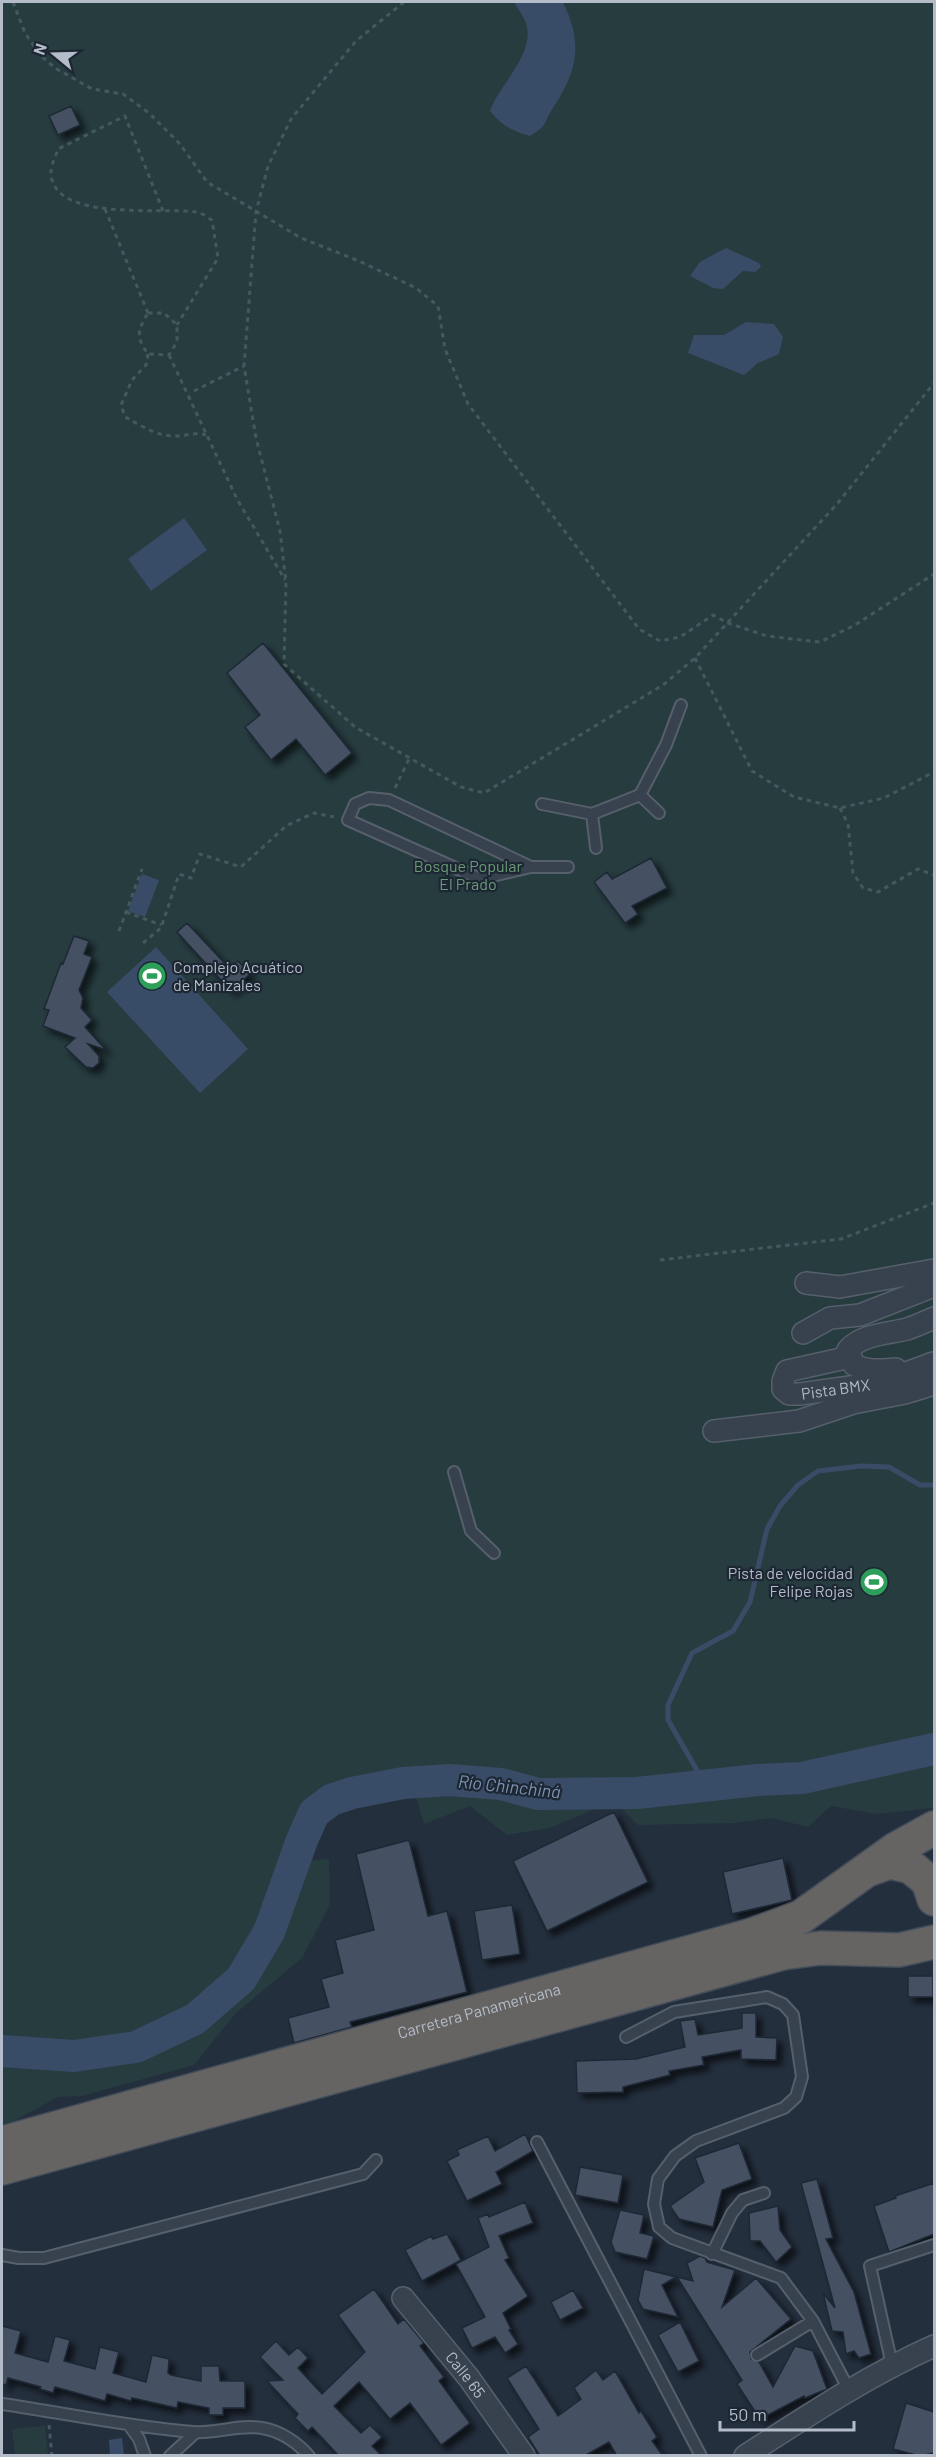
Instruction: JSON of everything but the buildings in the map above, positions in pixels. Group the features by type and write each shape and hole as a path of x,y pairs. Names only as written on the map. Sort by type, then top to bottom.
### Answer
{"highway":[{"name":"Carretera Panamericana","path":"2,2143 753,1935 801,1917 896,1849 934,1828"},
{"path":"870,1869 890,1862 911,1867 928,1881 934,1899"},
{"path":"899,1950 919,1941 932,1923 934,1908"},
{"name":"Carretera Panamericana","path":"2,2168 783,1953 821,1948 899,1950 934,1942"}],"street":[{"path":"806,1283 840,1287 934,1270"},
{"path":"803,1334 830,1318 860,1315 934,1286"},
{"name":"Pista BMX","path":"934,1318 911,1328 863,1339 853,1344 848,1350 854,1365 873,1371 934,1370"},
{"name":"Pista BMX","path":"850,1357 787,1371 783,1389 789,1394 800,1394 879,1383 934,1370"},
{"name":"Pista BMX","path":"714,1431 799,1421 853,1403 905,1393 934,1370"},
{"name":"Calle 65","path":"403,2298 469,2378 524,2456"},
{"path":"746,2456 849,2390 892,2365 934,2346"}],"lane":[{"path":"542,804 592,814 640,795 666,745 681,705"},
{"path":"640,795 659,813"},
{"path":"531,867 389,800 369,798 355,804 348,820 478,878 531,867 568,867"},
{"path":"592,814 597,848"},
{"path":"454,1472 471,1531 494,1553"},
{"path":"626,2037 674,2012 767,1997 783,2004 793,2015 802,2078 796,2097 784,2108 696,2141 675,2156 658,2179 654,2204 659,2227 672,2238 782,2278 813,2321 849,2390"},
{"path":"537,2142 701,2456"},
{"path":"2,2255 44,2258 363,2174 376,2160"},
{"path":"712,2254 732,2213 743,2200 764,2193"},
{"path":"892,2365 870,2266 934,2245"},
{"path":"757,2355 813,2321"},
{"path":"2,2404 129,2425 196,2432 262,2428 281,2434 299,2445 309,2456"},
{"path":"129,2425 139,2439 145,2456"},
{"path":"170,2456 196,2432"}],"path":[{"path":"13,2 25,33 40,55 55,68 92,89 123,94 149,113 180,144 207,182 301,238 359,261 416,288 438,306 445,349 468,404 639,629 660,641 680,637 713,615 728,623 766,636 820,642 855,625 934,574"},
{"path":"405,2 356,42 291,119 268,166 256,212 244,366 256,438 280,531 286,582 284,664 355,727 461,788 484,793 663,685 695,658 837,504 934,383"},
{"path":"163,211 125,116 58,149 51,177 58,191 84,206 105,209 163,211 199,212 212,220 218,258 177,325 177,342 169,355"},
{"path":"105,209 148,313"},
{"path":"148,313 165,313 177,325"},
{"path":"148,313 139,327 140,342 148,354 146,365 132,380 121,405 125,417 148,430 172,437 202,433 207,435"},
{"path":"148,354 169,355"},
{"path":"169,355 237,500 286,582"},
{"path":"194,392 244,366"},
{"path":"695,658 752,771 794,797 840,808 884,798 934,772"},
{"path":"389,800 410,757"},
{"path":"840,808 848,824 853,873 863,888 878,892 918,869 934,874"},
{"path":"144,943 162,925 179,874 191,878 200,854 241,867 286,826 309,814 318,813 348,820"},
{"path":"119,931 142,869"},
{"path":"126,912 162,925"},
{"path":"660,1260 841,1239 934,1203"},
{"path":"47,2410 52,2456"}],"green space":[{"name":"Bosque Popular El Prado","path":"2,2 934,2 934,1808 877,1814 831,1806 808,1827 771,1818 734,1823 638,1825 614,1801 550,1828 507,1835 470,1806 424,1824 412,1783 374,1788 346,1795 322,1806 314,1814 294,1862 329,1859 330,1905 302,1958 235,2014 194,2065 82,2096 58,2097 14,2121 2,2124"},
{"path":"45,2426 48,2455 15,2455 12,2429"}],"water":[{"path":"514,2 563,2 575,44 575,56 568,81 545,124 530,136 508,127 490,111 520,59 528,38 525,21"},
{"path":"726,248 759,263 761,267 755,272 743,271 723,289 713,288 690,276 700,262"},
{"path":"746,322 774,324 783,337 779,354 758,363 744,375 688,353 694,335 724,335"},
{"path":"184,518 207,550 151,591 128,559"},
{"path":"142,874 159,880 145,917 128,911"},
{"path":"156,947 248,1049 200,1093 107,992"},
{"path":"122,2438 124,2455 110,2455 109,2440"}],"waterway":[{"path":"706,1786 668,1720 668,1705 692,1653 733,1631 750,1602 767,1529 780,1506 798,1485 818,1471 861,1466 889,1467 920,1485 934,1485"},
{"name":"Río Chinchiná","path":"2,2051 74,2056 136,2047 195,2019 241,1979 269,1932 314,1813 331,1800 352,1793 403,1783 449,1780 501,1784 538,1794 637,1793 758,1780 802,1778 934,1749"}],"place":[{"name":"Complejo Acuático de Manizales","path":"152,976"},
{"name":"Pista de velocidad Felipe Rojas","path":"874,1582"}]}
